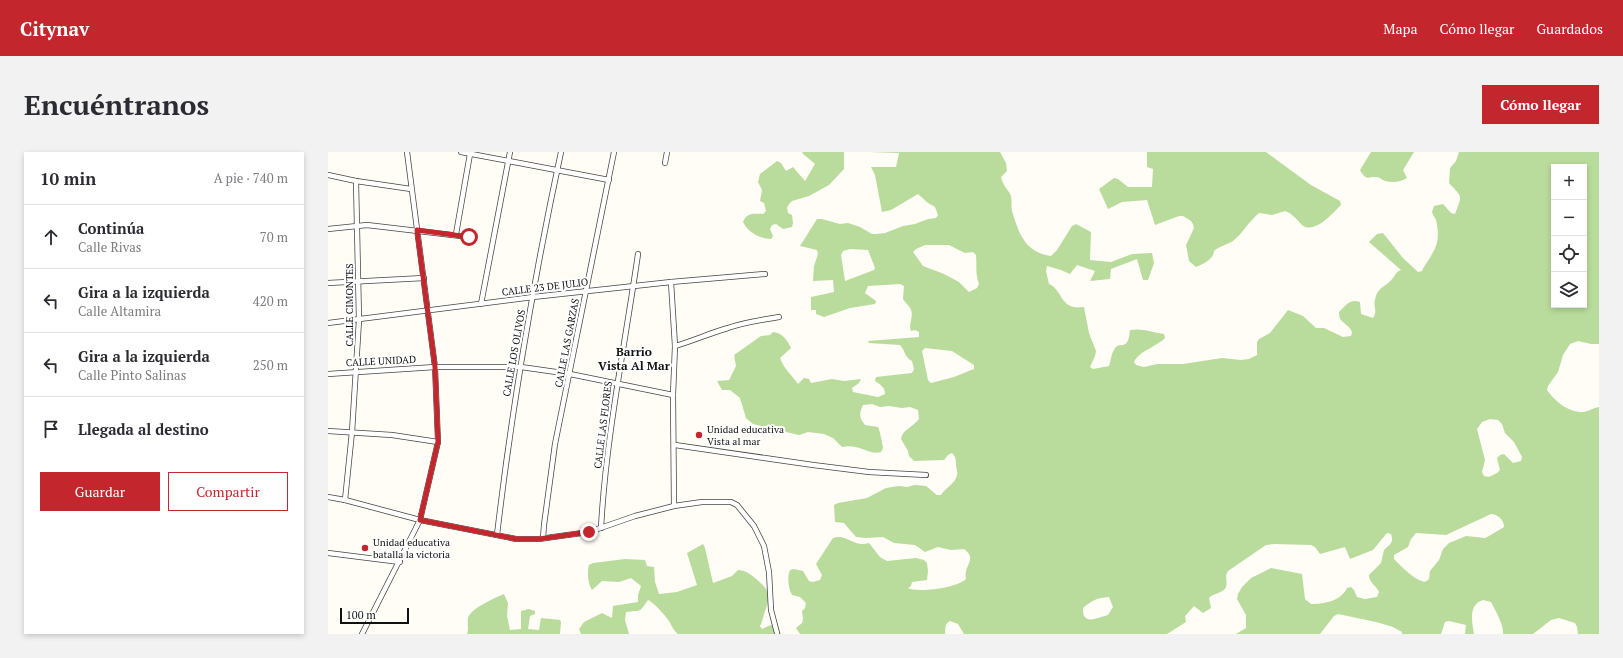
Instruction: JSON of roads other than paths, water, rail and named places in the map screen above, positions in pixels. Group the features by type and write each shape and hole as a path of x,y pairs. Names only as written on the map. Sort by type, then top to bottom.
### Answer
{"street":[{"path":"362,634 400,562 420,520 438,442 435,367 407,152"},
{"path":"461,152 609,180"},
{"path":"481,304 510,152"},
{"name":"CALLE LOS OLIVOS","path":"497,535 506,458 521,367 561,152"},
{"name":"CALLE LAS GARZAS","path":"544,538 544,525 555,444 614,152"},
{"path":"665,163 667,152"},
{"path":"456,234 470,154"},
{"path":"328,175 356,181 411,189"},
{"name":"CALLE CIMONTES","path":"344,500 352,432 359,320 356,181"},
{"path":"328,229 368,225 456,234 469,237"},
{"name":"CALLE LAS FLORES","path":"601,528 603,495 617,383 638,254"},
{"name":"CALLE 23 DE JULIO","path":"328,323 586,291 765,274"},
{"path":"328,283 424,278"},
{"path":"670,282 675,346 673,395 675,445 674,506"},
{"path":"675,346 746,323 779,317"},
{"name":"CALLE UNIDAD","path":"328,374 435,367 521,367 570,374 673,395"},
{"path":"328,431 392,434 438,442"},
{"path":"675,445 812,466 869,472 926,475"},
{"path":"328,497 420,520 516,539 544,538 576,534 674,506 723,501 737,505 754,526 764,546 769,572 772,610 777,633"},
{"path":"328,553 400,562"}],"place":[{"name":"Unidad educativa Vista al mar","path":"699,435"},
{"name":"Unidad educativa batalla la victoria","path":"365,548"}],"district":[{"name":"Barrio Vista Al Mar","path":"634,358"}]}
